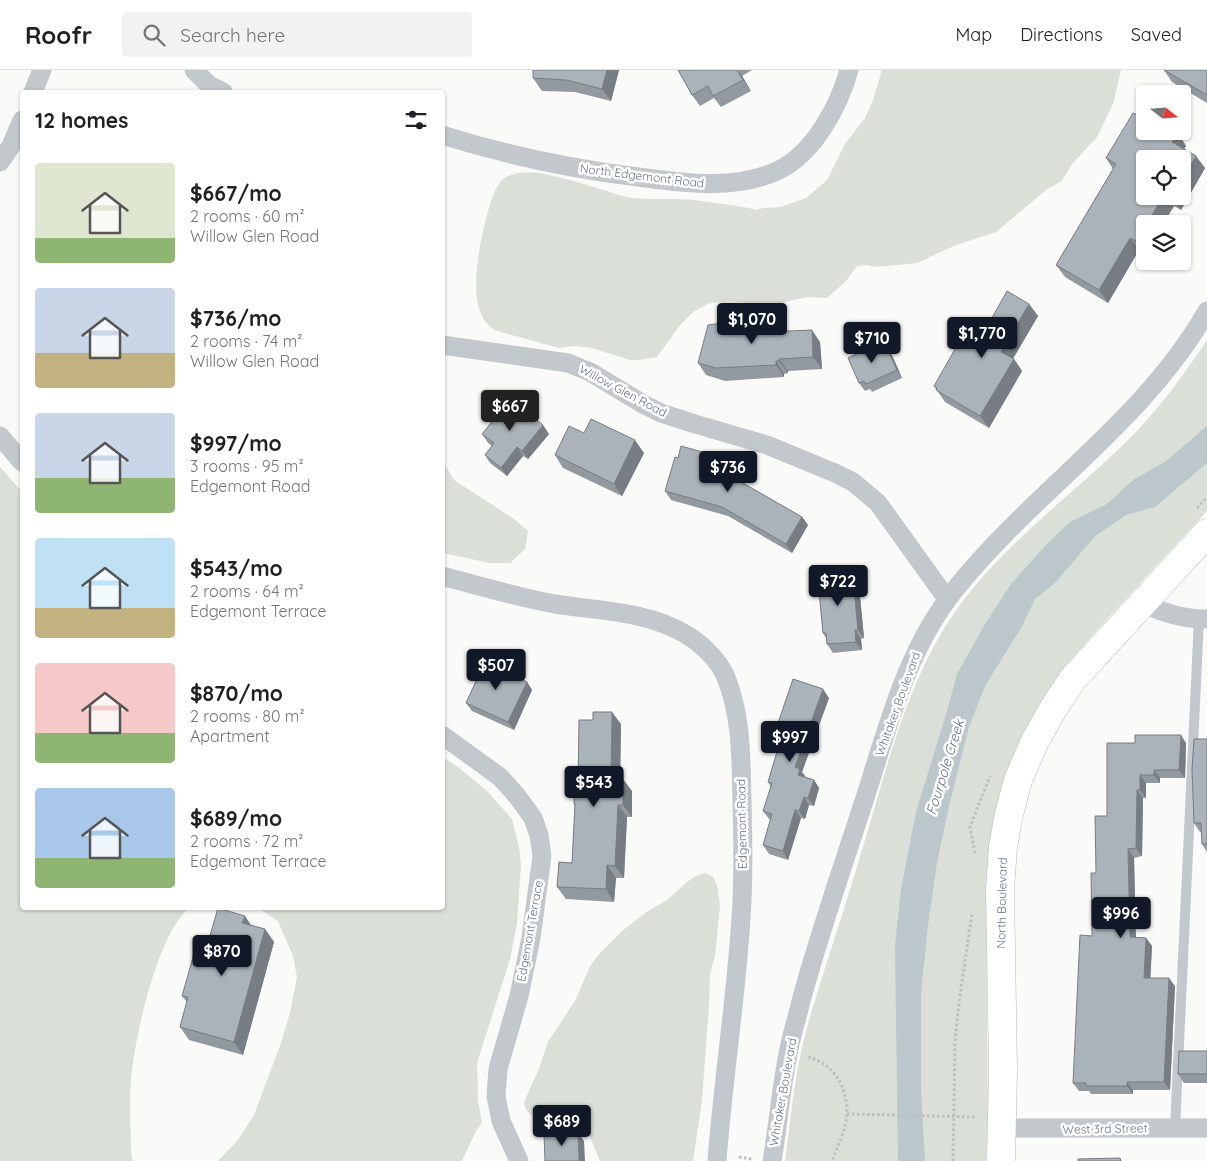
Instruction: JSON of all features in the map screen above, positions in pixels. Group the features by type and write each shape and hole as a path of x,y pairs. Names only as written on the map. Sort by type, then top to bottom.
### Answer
{"street":[{"path":"34,90 42,70"},
{"path":"194,70 209,85 219,90"},
{"name":"North Edgemont Road","path":"445,136 552,164 609,174 709,184 735,182 757,178 780,169 797,158 814,140 829,119 850,70"},
{"path":"0,162 11,146 20,125"},
{"name":"Whitaker Boulevard","path":"772,1161 788,1053 809,972 888,724 924,636 947,600 978,562 1102,442 1151,390 1180,354 1207,311"},
{"name":"Willow Glen Road","path":"445,345 568,363 590,372 661,413 767,445 853,482 878,503 947,600"},
{"path":"0,436 20,460"},
{"name":"North Boulevard","path":"1001,1161 991,1123 1003,1070 1000,889 1003,847 1018,780 1035,741 1068,686 1207,533"},
{"name":"Edgemont Road","path":"445,577 535,600 624,613 670,626 688,635 700,645 714,658 724,673 732,693 740,738 743,867 738,962 717,1161"},
{"path":"1142,603 1163,613 1182,618 1203,619"},
{"name":"Edgemont Terrace","path":"445,737 500,777 533,818 539,835 542,856 531,938 519,996 498,1069 496,1096 501,1121 519,1161"},
{"name":"West 3rd Street","path":"991,1123 1207,1128"}],"lane":[{"path":"1175,1128 1203,619"}],"path":[{"path":"800,1055 824,1063 840,1080 844,1092 847,1114 832,1161"},
{"path":"847,1114 942,1116 991,1123"},
{"path":"735,1156 759,1160"}],"shaded area":[{"path":"882,70 1121,70 1113,104 1097,137 1072,164 1062,181 1047,189 996,232 956,245 917,263 876,267 857,266 846,281 827,298 807,297 772,305 730,301 710,303 693,312 680,325 657,357 630,360 592,348 574,346 559,348 494,330 487,324 482,316 477,298 479,252 493,195 506,177 516,173 534,172 566,179 621,196 641,199 694,200 757,210 781,207 806,198 827,180 845,144 865,118 873,100"},
{"path":"1207,340 1207,511 1067,665 1042,701 1021,739 1001,792 993,829 986,885 988,1117 986,1161 785,1161 793,1096 808,1022 892,749 903,716 930,654 966,597 985,574 1026,533 1134,434 1173,388"},
{"path":"445,465 454,480 514,519 528,531 525,549 510,563 490,563 445,553"},
{"path":"0,467 20,490 20,910 188,910 178,920 158,962 137,1039 131,1080 130,1107 131,1153 133,1161 0,1161"},
{"path":"445,758 487,791 512,819 521,865 517,923 510,959 477,1063 478,1100 482,1123 476,1131 462,1161 218,1161 238,1140 254,1115 290,1013 297,977 293,956 278,921 261,910 445,910"},
{"path":"705,873 713,877 717,885 720,906 715,956 710,974 702,1100 693,1161 600,1161 586,1127 579,1120 569,1117 541,1119 533,1116 526,1110 524,1102 539,1069 548,1042 576,999 590,966 601,952 622,931 648,911 667,900 696,876"}],"water":[{"name":"Fourpole Creek","path":"1207,426 1207,463 1155,507 1126,515 1095,536 1056,582 1035,599 1021,628 985,686 969,727 950,802 937,862 928,925 921,993 921,1091 925,1161 898,1161 895,946 901,889 916,812 957,674 985,624 1011,584 1047,544 1070,522 1107,504 1133,480 1166,461"}],"building":[{"path":"533,70 607,70 602,89 566,80 533,78"},
{"path":"678,70 737,70 743,80 713,96 708,86 692,95"},
{"path":"1164,70 1207,70 1207,95"},
{"path":"1133,113 1136,114 1136,140 1173,140 1172,142 1186,150 1136,150 1136,205 1158,205 1152,215 1136,215 1136,241 1130,238 1099,290 1056,265 1116,164 1106,158"},
{"path":"1191,153 1196,156 1191,165"},
{"path":"1007,291 1029,304 1001,352 1014,359 980,416 936,390 937,388 934,386 962,337 966,339 973,326 984,332"},
{"path":"764,319 766,332 812,330 813,357 779,359 779,361 776,361 776,365 716,368 698,363 708,325"},
{"path":"880,343 881,346 885,344 897,370 866,384 864,381 859,383 848,358"},
{"path":"510,399 543,425 522,451 517,447 501,468 485,455 494,443 482,434"},
{"path":"591,419 635,440 614,484 555,455 569,426 584,433"},
{"path":"681,446 724,458 720,470 802,517 786,544 722,507 665,491 675,457 678,458"},
{"path":"849,569 850,578 853,578 858,630 855,630 856,642 827,644 826,633 823,633 818,581 821,581 820,572"},
{"path":"486,659 513,671 511,675 527,682 508,722 466,703"},
{"path":"793,679 823,689 795,767 800,769 798,775 814,780 808,798 804,797 799,811 795,810 783,851 763,845 772,814 763,811 772,783 768,782 784,728 777,726"},
{"path":"593,712 612,712 611,779 623,779 623,805 618,805 615,866 607,865 606,889 557,887 559,862 572,863 575,804 574,784 578,784 579,720 593,720"},
{"path":"1135,735 1181,735 1179,770 1154,770 1154,775 1140,775 1140,790 1137,790 1136,848 1128,849 1130,937 1146,938 1144,978 1169,978 1164,1082 1127,1082 1127,1086 1086,1086 1086,1083 1073,1083 1080,935 1092,936 1091,873 1096,873 1095,816 1107,816 1107,743 1135,743"},
{"path":"1194,739 1207,739 1207,844 1202,844 1201,823 1194,823 1192,769"},
{"path":"217,910 225,910 245,916 242,923 265,929 234,1042 180,1027 188,997 182,996 197,943 207,946"},
{"path":"1179,1051 1207,1051 1207,1074 1178,1074"},
{"path":"578,1133 579,1161 545,1161 544,1134"},
{"path":"1120,1158 1121,1161 1078,1161 1078,1159"}]}
